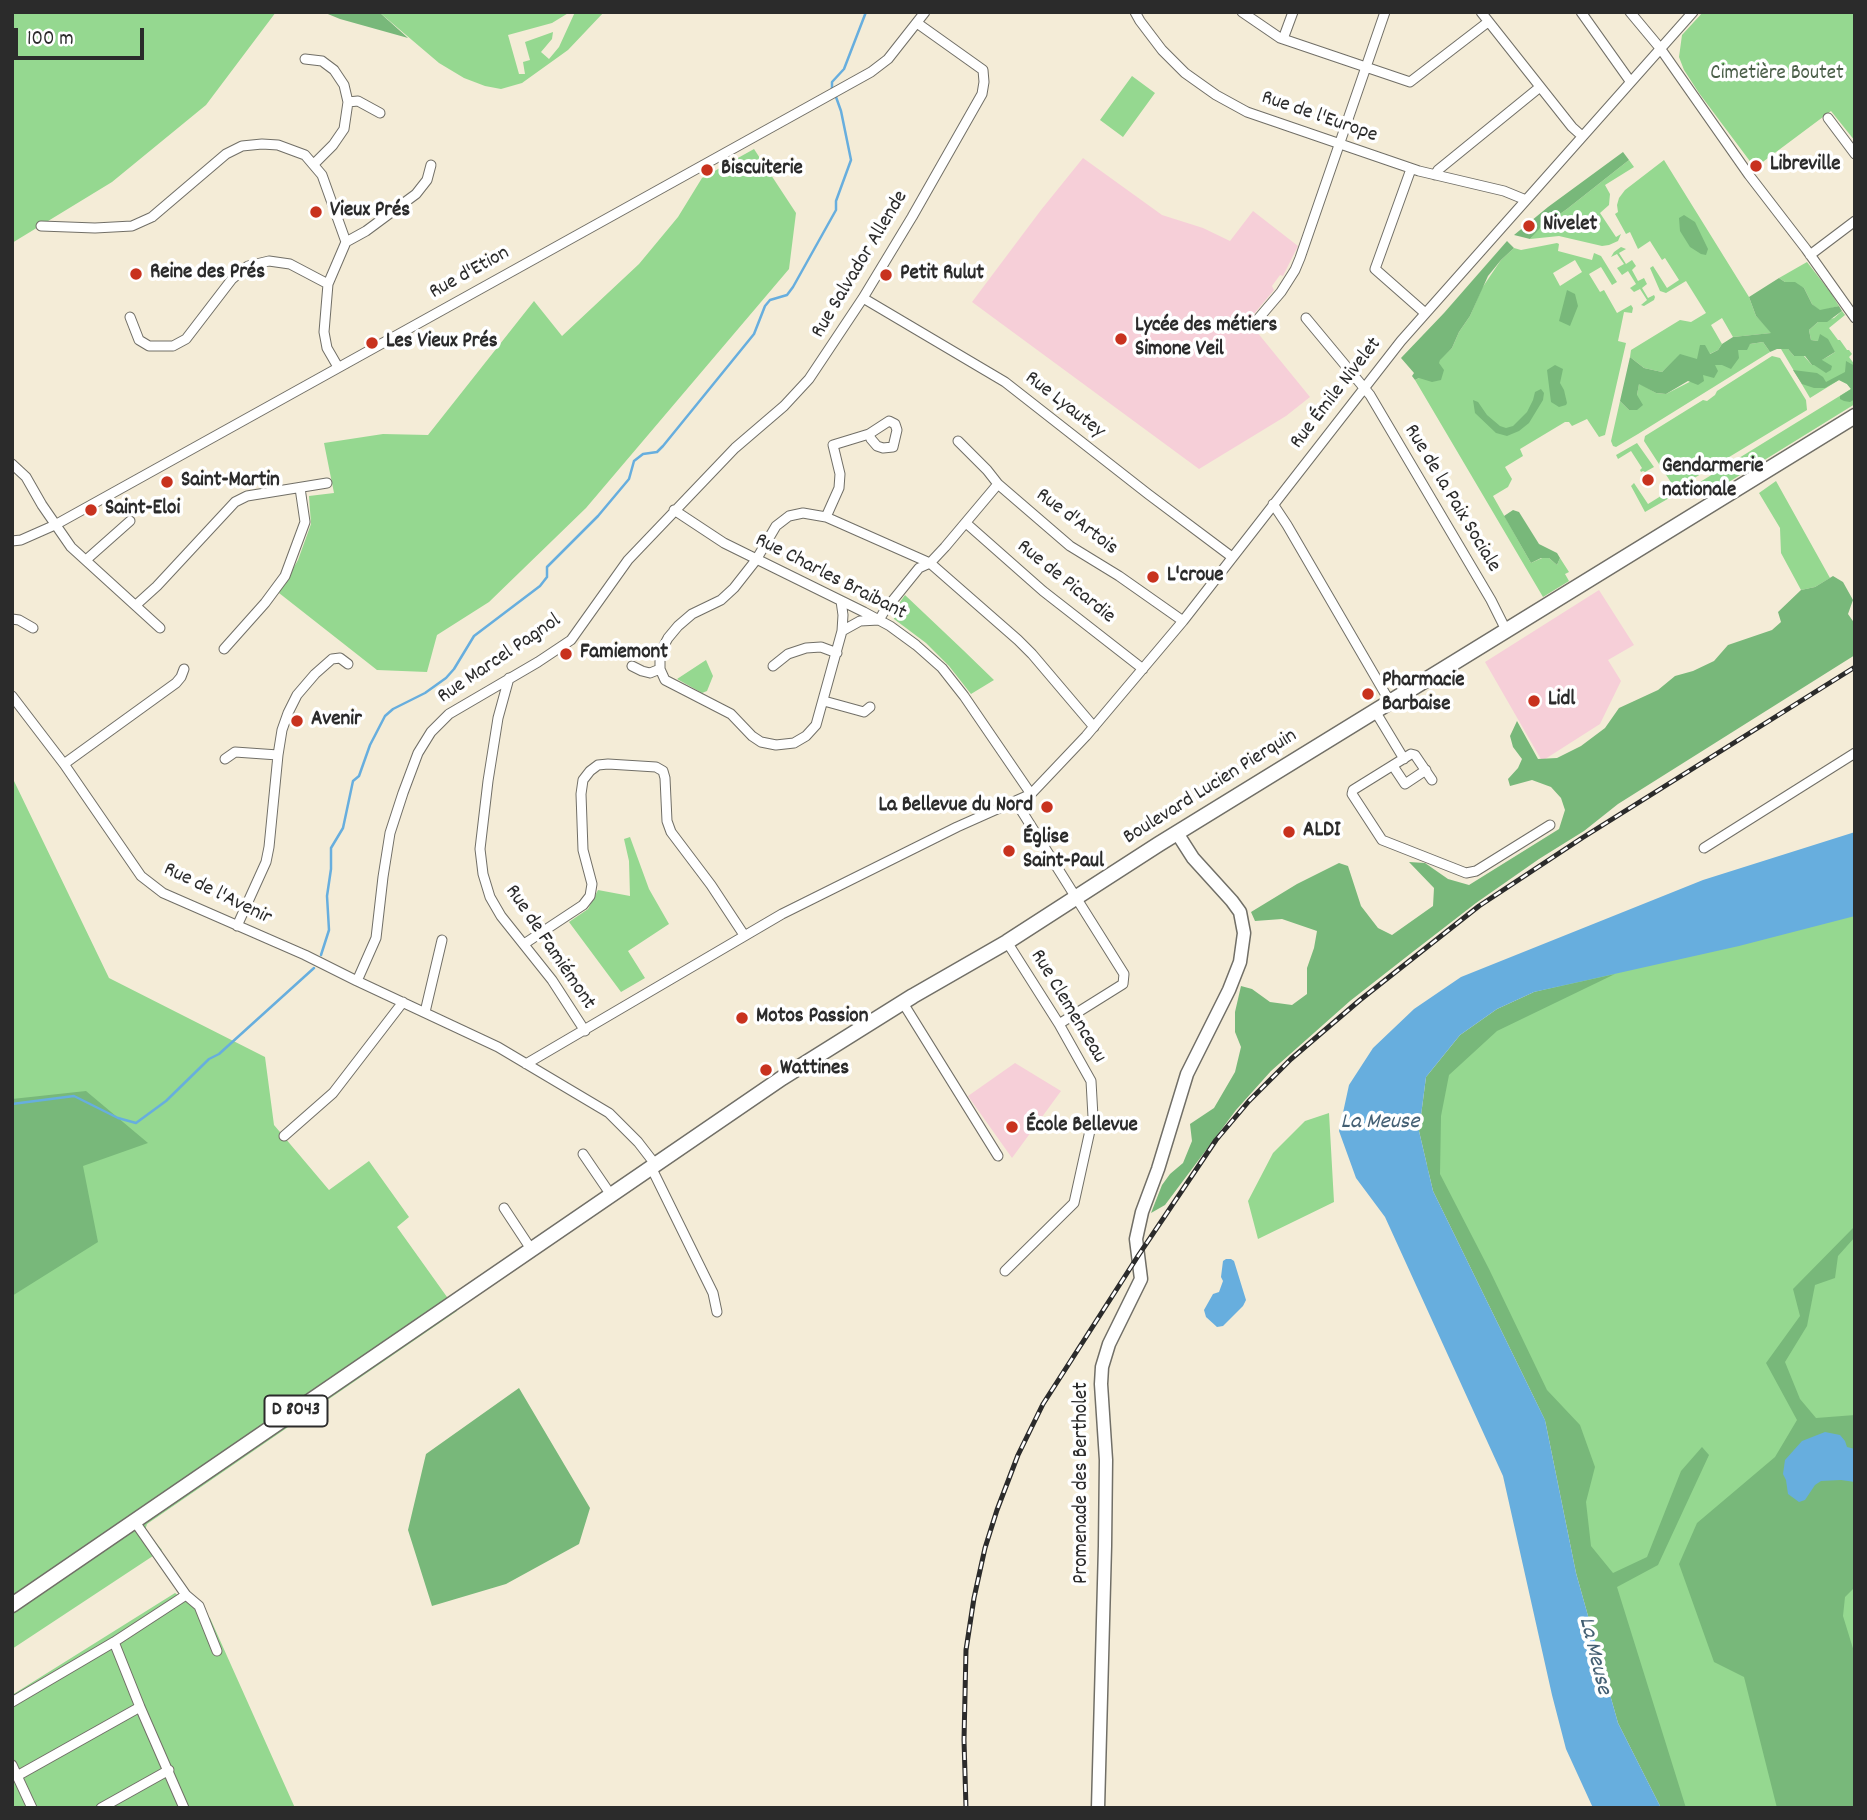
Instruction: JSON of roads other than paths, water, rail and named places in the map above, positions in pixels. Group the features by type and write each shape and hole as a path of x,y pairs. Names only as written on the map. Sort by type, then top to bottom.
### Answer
{"main road":[{"name":"Boulevard Lucien Pierquin","path":"653,1166 782,1078 1007,942 1177,833 1855,416"},
{"name":"D 8043","path":"12,1605 653,1166"}],"street":[{"name":"Rue d'Etion","path":"12,541 21,540 55,525 871,72 888,59 925,12"},
{"name":"Rue de l'Europe","path":"1135,12 1162,50 1185,73 1216,95 1247,112 1411,169 1504,191 1526,200"},
{"path":"1242,12 1283,39 1410,82 1488,22"},
{"path":"1283,39 1293,12"},
{"path":"1252,326 1281,292 1306,245 1385,12"},
{"path":"1480,12 1582,136"},
{"path":"1581,12 1630,81"},
{"path":"1630,12 1660,48 1855,318"},
{"name":"Rue Émile Nivelet","path":"526,1064 782,914 957,827 1031,794 1094,727 1183,621 1425,313 1693,12"},
{"name":"Rue Salvador Allende","path":"674,510 809,379 863,298 982,94 983,70 917,23"},
{"path":"305,59 322,61 334,70 344,85 348,102 344,129 314,164"},
{"path":"1435,175 1540,87"},
{"path":"348,102 358,101 380,113"},
{"path":"1828,118 1855,154"},
{"path":"41,226 132,226 152,216 226,154 242,146 262,144 278,145 305,155 314,164 322,175 346,242"},
{"path":"338,367 327,348 324,332 328,284 346,242 366,231 416,194 427,180 431,166"},
{"path":"1411,169 1375,269 1425,313"},
{"path":"1810,255 1855,221"},
{"path":"130,317 139,340 149,346 173,346 186,339 232,279 248,266 269,261 289,264 328,284"},
{"name":"Rue Lyautey","path":"863,298 1005,382 1232,557"},
{"name":"Rue de la Paix Sociale","path":"1306,318 1364,388 1491,600 1506,630"},
{"path":"826,517 839,488 833,445 869,434"},
{"name":"Rue d'Artois","path":"958,441 998,484 1070,546 1119,576 1183,621"},
{"path":"12,464 26,477 71,547 160,628"},
{"path":"136,605 235,502 247,496 327,483"},
{"path":"842,631 860,621 879,620 919,568 930,563 998,484"},
{"path":"224,649 285,576 305,522 300,488"},
{"path":"1273,505 1390,702"},
{"name":"Rue Charles Braibant","path":"674,510 724,543 879,620 916,645 942,668 1031,794"},
{"name":"Rue Marcel Pagnol","path":"357,981 376,938 390,834 418,753 431,732 449,714 538,662 571,639 628,560 674,510"},
{"path":"841,601 842,631 824,701 816,725 806,736 794,743 776,746 761,742 731,714 665,680 660,669 660,653 668,638 692,614 721,600 727,594 755,559 776,526 789,516 803,513 826,517 930,563 1032,654 1094,727"},
{"path":"86,560 130,521"},
{"name":"Rue de Picardie","path":"966,523 1043,591 1143,669"},
{"path":"12,619 33,628"},
{"path":"773,666 788,654 806,648 821,647 837,653"},
{"path":"237,926 266,862 282,730 297,695 315,674 332,659 340,658 348,664"},
{"path":"632,666 650,673 660,669"},
{"path":"64,764 176,683 184,669"},
{"name":"Rue de Famiémont","path":"509,678 498,718 480,849 484,874 490,897 501,916 552,980 584,1031"},
{"name":"Rue de l'Avenir","path":"12,696 64,764 141,876 163,892 305,955 498,1047 609,1113 638,1142 653,1166 713,1293 717,1312"},
{"path":"824,701 864,712 870,707"},
{"path":"1375,711 1404,759"},
{"path":"225,759 235,752 278,755"},
{"path":"1704,848 1855,753"},
{"path":"1432,780 1415,755 1411,754 1353,790 1352,794 1382,840 1466,873 1476,871 1550,825"},
{"path":"524,944 583,905 590,897 593,884 580,828 581,794 583,780 590,771 598,765 608,764 656,766 663,771 666,778 667,821 671,832 744,935"},
{"path":"1393,766 1405,784 1426,770"},
{"path":"1016,802 1124,974 1123,984 1059,1024"},
{"name":"Promenade des Bertholet","path":"1098,1808 1106,1461 1102,1367 1109,1344 1141,1279 1136,1239 1142,1212 1187,1074 1229,990 1240,962 1244,933 1240,912 1193,858 1177,833"},
{"path":"425,1012 442,940"},
{"name":"Rue Clemenceau","path":"1005,1271 1074,1203 1093,1117 1091,1081 1007,942"},
{"path":"284,1136 333,1093 402,1002"},
{"path":"903,1003 998,1156"},
{"path":"583,1154 611,1195"},
{"path":"504,1208 531,1249"},
{"path":"135,1522 186,1595 199,1606 217,1651"},
{"path":"12,1702 114,1642 186,1595"},
{"path":"114,1642 184,1808"},
{"path":"18,1776 140,1707"},
{"path":"12,1765 32,1808"},
{"path":"102,1808 169,1770"}],"water":[{"name":"La Meuse","path":"1855,832 1855,916 1739,946 1534,992 1497,1009 1460,1035 1426,1077 1419,1131 1433,1191 1545,1420 1576,1573 1618,1723 1661,1808 1593,1808 1566,1749 1503,1476 1385,1217 1356,1178 1339,1131 1349,1085 1373,1048 1414,1009 1461,977 1703,880"},
{"path":"1223,1261 1234,1261 1246,1300 1223,1326 1217,1327 1206,1317 1204,1310 1213,1294 1219,1292 1223,1281"},
{"path":"1825,1432 1840,1435 1847,1447 1855,1449 1855,1482 1821,1481 1805,1500 1799,1502 1788,1494 1783,1474 1785,1460 1802,1441"}],"waterway":[{"path":"832,89 832,82 844,69 866,12"},
{"path":"321,955 329,930 327,896 331,848 343,828 353,781 359,776 370,745 385,716 446,678 474,636 540,586 547,577 547,567 598,516 629,479 634,461 643,454 657,452 663,446 754,334 770,300 787,295 793,287 836,210 836,201 851,160 836,97"},
{"path":"12,1104 74,1096 118,1118 136,1123 166,1101 209,1059 219,1054 314,968"}],"railway":[{"path":"966,1808 966,1650 985,1548 997,1510 1018,1455 1043,1404 1216,1140 1249,1101 1291,1059 1360,1000 1479,906 1582,838 1855,667"}],"place":[{"name":"Libreville","path":"1756,166"},
{"name":"Biscuiterie","path":"707,170"},
{"name":"Vieux Prés","path":"316,212"},
{"name":"Nivelet","path":"1529,226"},
{"name":"Reine des Prés","path":"136,274"},
{"name":"Petit Rulut","path":"886,275"},
{"name":"Lycée des métiers Simone Veil","path":"1121,339"},
{"name":"Les Vieux Prés","path":"372,343"},
{"name":"Gendarmerie nationale","path":"1648,480"},
{"name":"Saint-Martin","path":"167,482"},
{"name":"Saint-Eloi","path":"91,510"},
{"name":"L'croue","path":"1153,577"},
{"name":"Famiemont","path":"566,654"},
{"name":"Pharmacie Barbaise","path":"1368,694"},
{"name":"Lidl","path":"1534,701"},
{"name":"Avenir","path":"297,721"},
{"name":"La Bellevue du Nord","path":"1047,807"},
{"name":"ALDI","path":"1289,832"},
{"name":"Église Saint-Paul","path":"1009,851"},
{"name":"Motos Passion","path":"742,1018"},
{"name":"Wattines","path":"766,1070"},
{"name":"École Bellevue","path":"1012,1127"}],"park label":[{"name":"Cimetière Boutet","path":"1777,75"}]}
